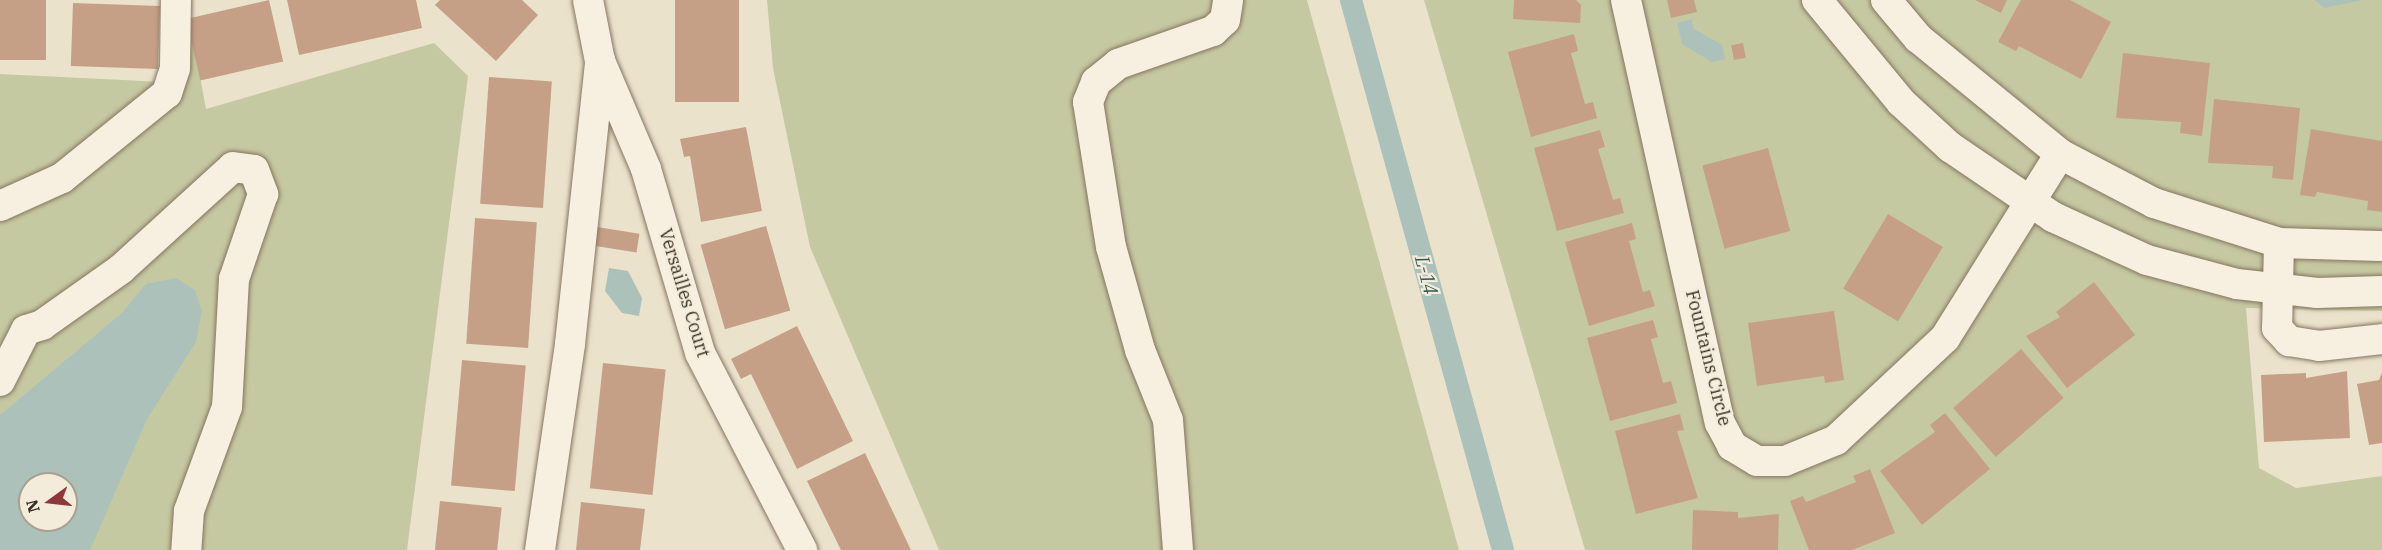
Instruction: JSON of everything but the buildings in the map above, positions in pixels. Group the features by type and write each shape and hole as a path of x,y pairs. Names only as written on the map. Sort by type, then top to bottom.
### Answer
{"street":[{"path":"0,207 62,178 166,93 176,68 176,0"},
{"name":"Versailles Court","path":"588,0 600,61 646,169 700,353 802,550"},
{"path":"1178,550 1168,420 1140,350 1111,247 1088,102 1096,82 1118,64 1213,31 1225,20 1228,0"},
{"name":"Fountains Circle","path":"1626,0 1720,423 1732,446 1757,461 1785,461 1836,440 1945,338 2032,205 2060,154"},
{"path":"1817,0 1901,102 1950,147 2032,205 2147,260 2278,289 2382,291"},
{"path":"1886,0 1918,38 2060,154 2154,203 2279,243 2380,246"},
{"name":"Versailles Court","path":"540,550 569,355 600,61"},
{"path":"0,381 26,330 42,325 121,269 233,167 254,170 263,194 234,279 227,407 189,511 186,550"},
{"path":"2279,243 2277,328 2289,341 2319,346 2382,339"}],"green space":[{"path":"186,0 206,109 434,43 468,76 407,550 0,550 0,74 164,82"},
{"path":"767,0 1307,0 1459,550 939,550 810,247 773,68"},
{"path":"1424,0 2382,0 2382,311 2246,308 2259,468 2296,488 2382,476 2382,550 1585,550"}],"water":[{"path":"2315,0 2362,0 2324,8"},
{"path":"1692,19 1693,28 1722,45 1725,59 1712,62 1682,44 1677,23"},
{"path":"609,268 628,271 642,298 639,316 622,313 605,291"},
{"path":"176,278 195,290 202,311 196,342 147,419 90,550 0,550 0,415 122,313 146,284"}],"waterway":[{"name":"L-14","path":"1351,0 1503,550"}]}
